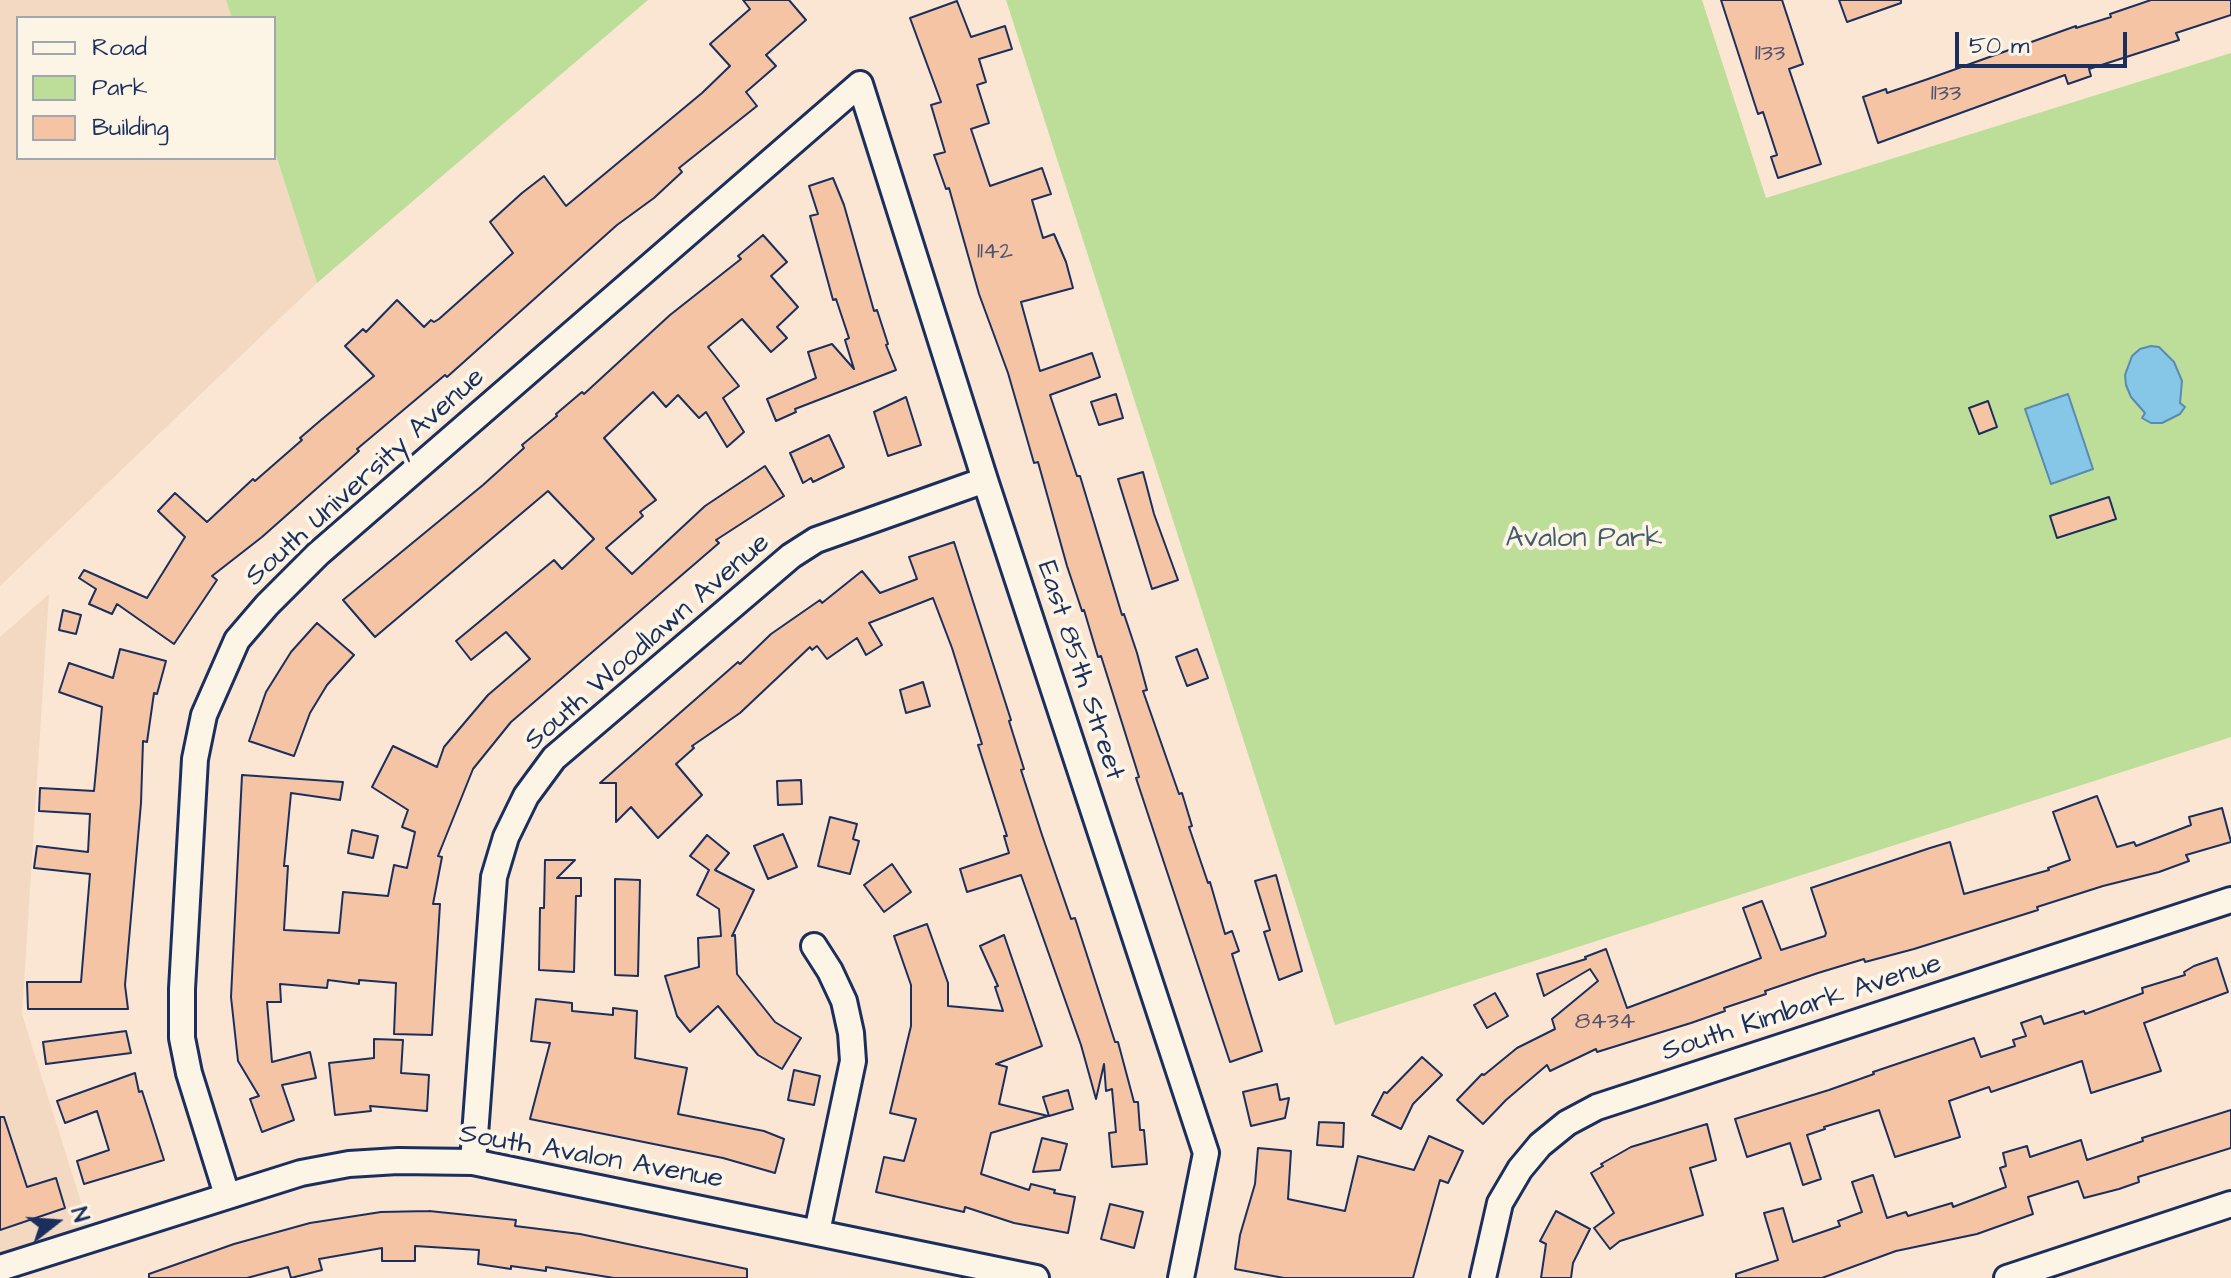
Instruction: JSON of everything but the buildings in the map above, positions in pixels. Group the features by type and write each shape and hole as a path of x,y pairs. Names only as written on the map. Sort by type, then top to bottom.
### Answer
{"street":[{"name":"East 85th Street","path":"860,84 985,480 1206,1153 1181,1278"},
{"name":"South University Avenue","path":"227,1195 189,1073 182,1038 182,989 195,759 204,715 237,640 318,554 860,84"},
{"name":"South Woodlawn Avenue","path":"473,1162 494,877 506,837 526,796 554,758 791,556 816,540 985,480"},
{"name":"South Kimbark Avenue","path":"1483,1278 1500,1203 1520,1169 1540,1145 1567,1123 1597,1107 2231,900"},
{"path":"814,946 844,1001 853,1061 817,1232"},
{"name":"South Avalon Avenue","path":"0,1268 301,1173 349,1164 398,1161 473,1162 1036,1278"},
{"path":"2007,1278 2231,1204"}],"shaded area":[{"path":"0,0 226,0 231,16 16,16 16,160 276,160 276,155 317,283 0,586"},
{"path":"49,594 22,1014 91,1234 0,1264 0,637"}],"green space":[{"path":"226,0 648,0 317,283 276,155 276,16 231,16"},
{"name":"Avalon Park","path":"1006,0 1702,0 1766,198 2231,53 2231,737 1335,1025"}],"water":[{"path":"2159,347 2174,362 2182,381 2180,403 2185,407 2180,414 2162,423 2151,423 2142,418 2145,413 2131,397 2126,385 2125,375 2132,356 2140,349"},
{"path":"2068,394 2093,469 2051,484 2025,409"}]}
